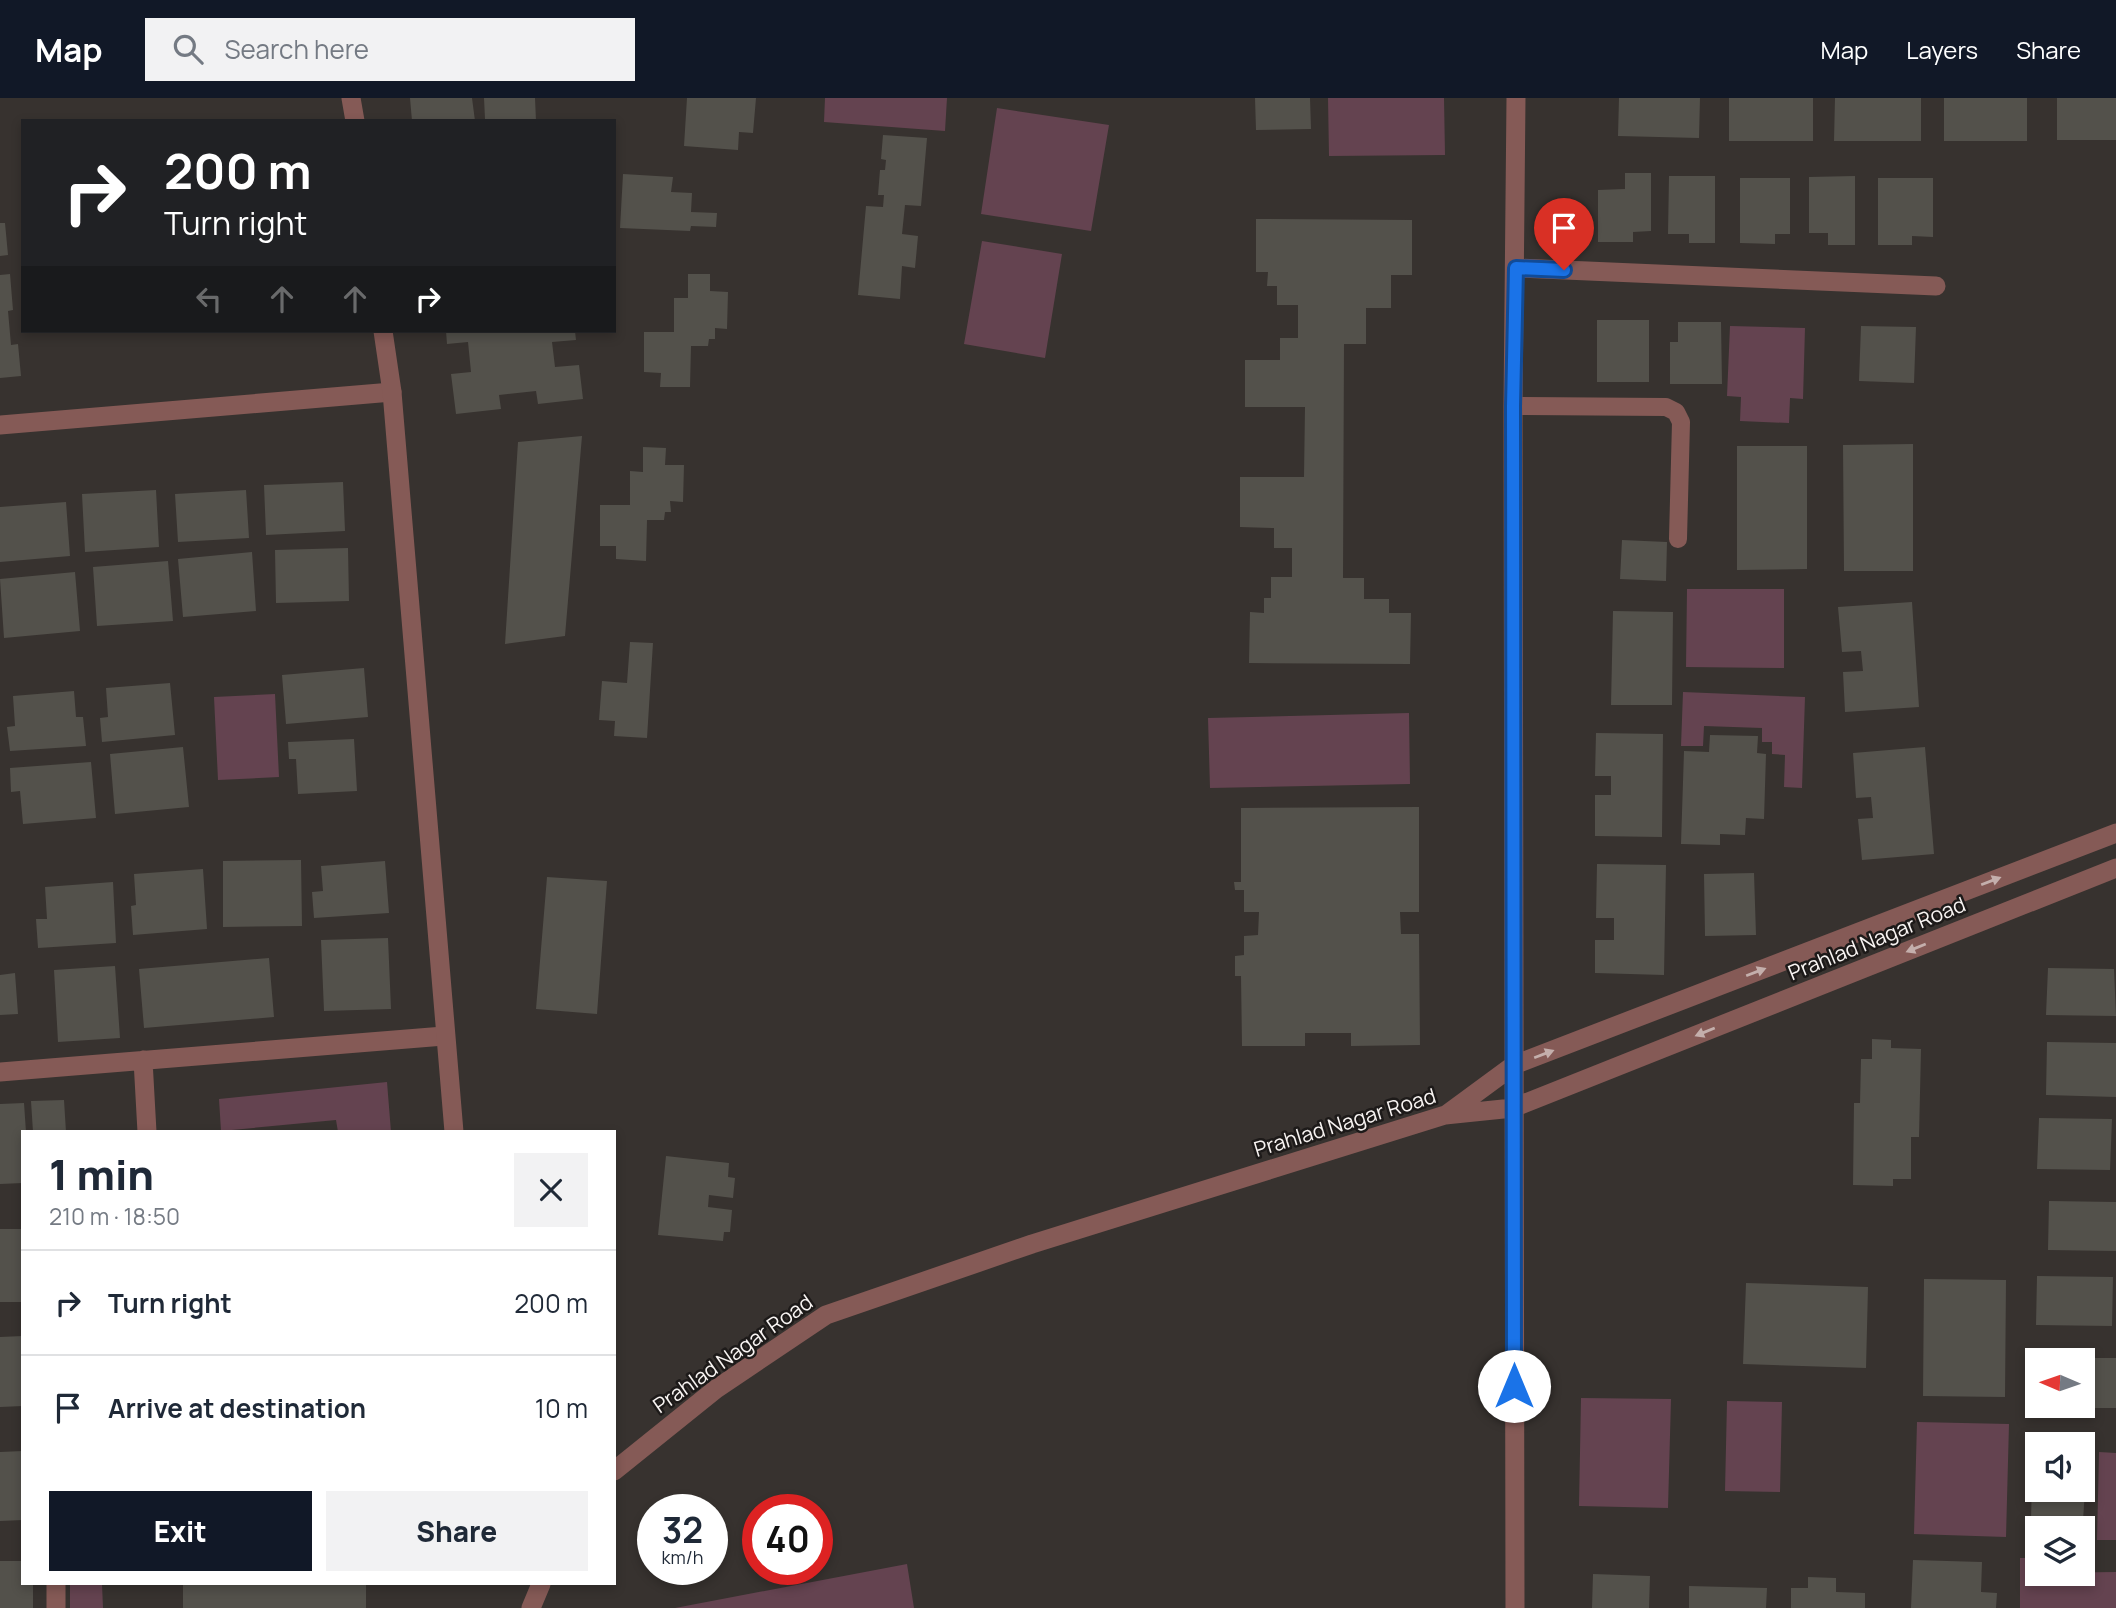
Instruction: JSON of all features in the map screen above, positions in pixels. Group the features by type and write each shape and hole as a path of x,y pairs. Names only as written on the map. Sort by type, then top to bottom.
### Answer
{"street":[{"path":"351,98 355,119"},
{"path":"1515,1608 1513,406 1516,98"},
{"path":"1516,268 1936,286"},
{"path":"383,333 392,393 454,1130"},
{"path":"0,425 392,393"},
{"path":"1445,1115 1514,1065 2116,832"},
{"name":"Prahlad Nagar Road","path":"616,1469 716,1389 826,1315 1032,1244 1445,1115 1513,1108 2116,868"},
{"path":"0,1072 444,1036"},
{"path":"143,1060 147,1130"},
{"path":"56,1585 56,1608"},
{"path":"523,1585 531,1606"},
{"path":"531,1606 541,1585"}],"lane":[{"path":"1513,406 1666,407 1676,412 1681,422 1678,539"}],"shaded area":[{"path":"825,98 947,98 945,131 824,122"},
{"path":"1328,98 1444,98 1445,155 1329,156"},
{"path":"997,108 1109,125 1091,231 981,214"},
{"path":"982,241 1062,254 1045,358 964,344"},
{"path":"1730,326 1805,328 1803,399 1790,398 1789,423 1740,421 1741,397 1727,396"},
{"path":"1687,589 1784,589 1784,668 1686,667"},
{"path":"1683,692 1805,697 1802,788 1784,787 1785,755 1772,754 1772,742 1762,742 1762,728 1704,726 1703,746 1681,746"},
{"path":"275,694 279,777 218,780 214,697"},
{"path":"1409,713 1410,784 1210,788 1208,718"},
{"path":"387,1082 391,1130 338,1130 336,1120 221,1130 219,1099"},
{"path":"1581,1398 1671,1399 1668,1508 1579,1506"},
{"path":"1727,1401 1782,1402 1780,1492 1725,1491"},
{"path":"1917,1422 2009,1424 2006,1537 1914,1534"},
{"path":"2099,1452 2116,1453 2116,1540 2097,1540"},
{"path":"2020,1558 2025,1558 2025,1586 2095,1586 2095,1572 2116,1572 2116,1608 2020,1608"},
{"path":"907,1564 914,1608 675,1608 796,1585 833,1585 833,1578"},
{"path":"70,1585 102,1585 103,1608 70,1608"}],"building":[{"path":"410,98 472,98 475,119 412,119"},
{"path":"484,98 535,98 536,119 485,119"},
{"path":"687,98 756,98 753,133 739,132 738,150 684,146"},
{"path":"1255,98 1310,98 1311,129 1256,130"},
{"path":"1619,98 1700,98 1699,138 1618,136"},
{"path":"1729,98 1813,98 1813,141 1729,141"},
{"path":"1835,98 1921,98 1921,141 1834,141"},
{"path":"1944,98 2027,98 2027,141 1944,141"},
{"path":"2057,98 2116,98 2116,140 2057,140"},
{"path":"883,135 927,138 921,206 905,205 902,234 918,236 915,268 902,266 900,299 858,295 866,206 883,207 884,195 878,195 880,170 885,170 886,160 881,159"},
{"path":"1625,173 1651,173 1651,231 1633,232 1633,242 1598,242 1598,190 1625,189"},
{"path":"623,174 673,177 671,192 692,193 691,212 717,213 716,227 691,226 690,231 620,228"},
{"path":"1669,176 1715,176 1715,243 1689,243 1689,234 1668,234"},
{"path":"1855,176 1855,245 1828,245 1828,233 1809,233 1809,177"},
{"path":"1740,178 1790,178 1790,234 1775,234 1775,244 1740,243"},
{"path":"1878,178 1933,178 1933,237 1912,236 1912,245 1878,245"},
{"path":"1256,219 1412,220 1412,275 1391,275 1391,308 1366,308 1366,344 1344,344 1343,578 1364,578 1364,599 1389,599 1389,613 1411,613 1410,664 1249,663 1250,612 1264,613 1264,598 1271,598 1271,577 1292,577 1292,548 1274,548 1274,528 1240,527 1240,477 1304,477 1305,407 1245,407 1245,360 1280,360 1280,338 1298,338 1298,305 1277,305 1277,286 1267,286 1268,272 1256,272"},
{"path":"0,223 5,223 8,255 0,256"},
{"path":"10,274 13,310 8,311 11,345 18,344 21,376 0,378 0,275"},
{"path":"688,274 710,274 710,291 728,292 727,329 715,328 715,339 709,339 708,346 691,346 690,387 660,387 661,373 644,372 644,332 674,332 674,298 688,298"},
{"path":"1597,320 1649,320 1649,382 1597,382"},
{"path":"1678,322 1721,322 1722,384 1670,384 1670,342 1678,342"},
{"path":"1861,326 1916,327 1914,383 1859,381"},
{"path":"446,333 575,333 576,340 552,342 555,367 579,365 583,399 538,404 536,391 499,395 501,409 456,414 451,374 471,372 468,342 447,344"},
{"path":"582,436 565,636 505,644 518,442"},
{"path":"1913,444 1913,571 1844,571 1843,445"},
{"path":"1737,446 1807,446 1807,569 1737,570"},
{"path":"643,447 666,448 665,465 684,465 683,502 670,501 671,512 665,512 664,520 647,520 646,561 616,559 616,546 600,546 600,505 630,505 630,471 643,472"},
{"path":"343,482 345,531 266,535 264,485"},
{"path":"156,490 159,547 85,552 82,494"},
{"path":"246,490 249,538 178,542 175,494"},
{"path":"66,502 70,556 0,562 0,507"},
{"path":"1622,540 1667,542 1666,581 1620,579"},
{"path":"348,548 349,601 276,603 275,550"},
{"path":"252,552 256,611 183,617 178,559"},
{"path":"168,561 173,621 97,626 93,567"},
{"path":"75,572 80,631 4,638 0,579"},
{"path":"1912,602 1919,707 1845,712 1843,672 1863,671 1861,651 1842,652 1838,607"},
{"path":"1613,611 1673,612 1672,705 1611,705"},
{"path":"630,642 653,643 647,738 614,736 615,721 599,720 602,681 627,683"},
{"path":"364,668 368,717 286,724 282,675"},
{"path":"170,683 175,735 102,742 100,718 108,717 106,688"},
{"path":"74,691 76,717 83,717 86,746 10,751 7,727 15,726 13,696"},
{"path":"1596,733 1663,734 1662,837 1595,836 1595,795 1611,795 1611,776 1595,776"},
{"path":"1710,735 1758,736 1757,753 1766,754 1764,819 1746,818 1745,835 1720,834 1720,845 1681,844 1684,751 1709,752"},
{"path":"354,739 357,791 298,794 296,759 289,759 288,742"},
{"path":"183,747 189,807 115,814 110,754"},
{"path":"1925,747 1934,854 1862,860 1858,819 1873,818 1871,797 1856,798 1853,753"},
{"path":"91,762 96,818 23,824 20,791 11,792 10,768"},
{"path":"1419,807 1419,912 1400,912 1401,934 1419,934 1420,1045 1351,1046 1351,1033 1305,1033 1305,1046 1242,1046 1241,976 1235,976 1235,956 1244,955 1244,936 1258,935 1259,912 1244,912 1244,890 1235,890 1234,882 1241,882 1241,808"},
{"path":"301,860 302,926 223,927 223,861"},
{"path":"385,861 389,913 314,918 312,892 323,891 321,866"},
{"path":"1597,864 1666,865 1664,975 1595,973 1595,940 1614,940 1614,918 1596,918"},
{"path":"203,869 207,929 133,935 131,906 136,905 134,874"},
{"path":"1754,873 1756,935 1705,936 1704,874"},
{"path":"547,877 607,881 597,1014 536,1009"},
{"path":"113,882 116,943 38,948 36,919 47,919 45,887"},
{"path":"388,938 391,1009 324,1011 321,940"},
{"path":"269,958 274,1017 144,1028 139,969"},
{"path":"115,966 120,1038 58,1042 54,970"},
{"path":"2048,968 2114,969 2116,1016 2046,1015"},
{"path":"15,973 18,1014 0,1015 0,975"},
{"path":"1872,1039 1891,1040 1891,1048 1921,1049 1919,1137 1911,1137 1911,1179 1893,1179 1893,1186 1853,1185 1854,1103 1860,1103 1861,1059 1872,1059"},
{"path":"2047,1042 2116,1043 2116,1097 2046,1095"},
{"path":"64,1100 66,1130 33,1130 31,1101"},
{"path":"24,1103 26,1130 21,1130 21,1183 0,1184 0,1104"},
{"path":"2039,1118 2112,1119 2110,1170 2037,1169"},
{"path":"666,1156 729,1163 728,1177 735,1178 733,1198 709,1195 708,1207 732,1210 730,1232 724,1232 723,1241 658,1235"},
{"path":"2049,1201 2116,1202 2116,1251 2048,1250"},
{"path":"0,1229 21,1229 21,1302 0,1302"},
{"path":"2037,1276 2113,1277 2112,1326 2036,1325"},
{"path":"1924,1279 2006,1280 2005,1397 1923,1396"},
{"path":"1746,1283 1868,1287 1866,1368 1743,1364"},
{"path":"21,1336 21,1406 0,1407 0,1337"},
{"path":"2095,1358 2116,1358 2116,1408 2095,1408"},
{"path":"21,1451 21,1520 0,1521 0,1452"},
{"path":"2031,1502 2084,1502 2083,1516 2031,1516"},
{"path":"1913,1560 1982,1562 1981,1592 1997,1593 1996,1608 1911,1608"},
{"path":"0,1561 21,1561 21,1585 33,1585 33,1608 0,1608"},
{"path":"1593,1574 1650,1576 1649,1608 1592,1608"},
{"path":"1808,1577 1836,1578 1836,1592 1865,1593 1865,1608 1791,1608 1791,1588 1808,1588"},
{"path":"183,1585 366,1585 366,1608 183,1608"},
{"path":"1689,1586 1767,1588 1766,1608 1689,1608"}],"route":[{"path":"1514,1386 1513,406 1516,268 1564,270"}]}
